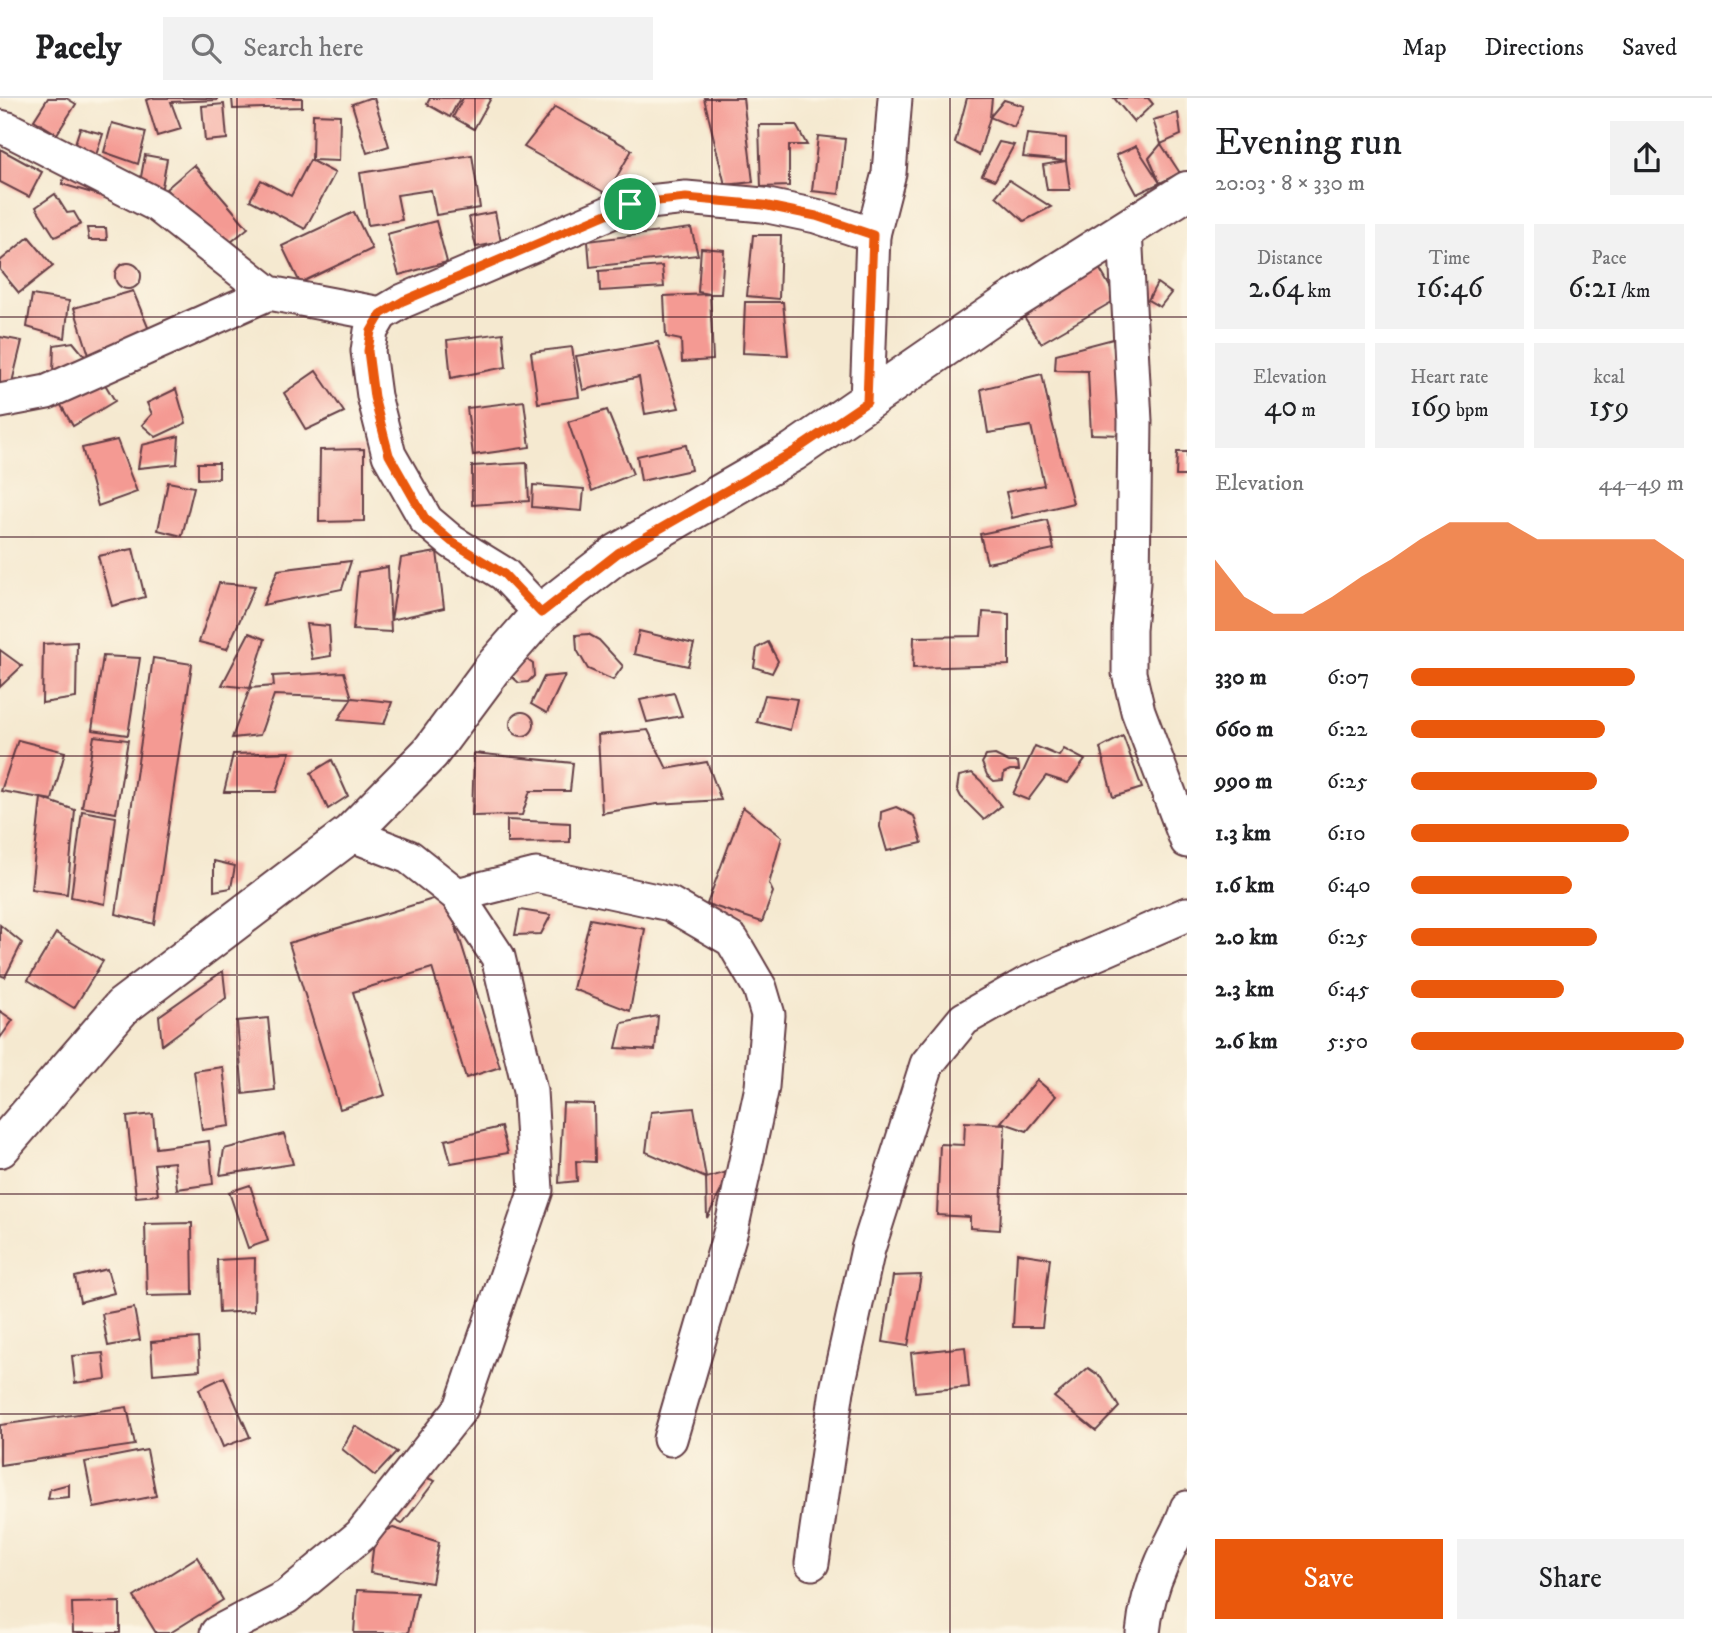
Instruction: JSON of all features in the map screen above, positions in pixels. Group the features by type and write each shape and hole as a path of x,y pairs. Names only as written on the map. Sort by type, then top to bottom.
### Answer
{"street":[{"path":"867,402 873,235 889,173 895,98"},
{"path":"0,127 158,205 269,293 381,314"},
{"path":"0,1148 122,1007 351,834 430,753 494,667 541,613 618,553 793,452 1009,303 1187,191"},
{"path":"541,613 504,574 452,542 426,520 389,455 374,397 368,351 371,331 381,314 403,301 630,204 686,198 763,205 816,216 873,235"},
{"path":"1125,230 1135,421 1129,673 1138,711 1187,841"},
{"path":"0,401 47,392 269,293"},
{"path":"217,1633 286,1597 361,1535 461,1408 536,1189 530,1091 498,957 457,895 410,857 351,834"},
{"path":"457,895 536,875 670,904 732,940 760,988 768,1014 762,1087 731,1230 670,1439"},
{"path":"812,1563 837,1390 868,1249 927,1064 964,1018 1024,985 1187,914"},
{"path":"1143,1633 1145,1614 1161,1565 1182,1526 1187,1508"}],"building":[{"path":"48,98 66,98 76,104 57,134 34,120"},
{"path":"232,98 302,98 302,107 233,109"},
{"path":"374,98 389,146 367,153 352,104"},
{"path":"430,98 460,98 450,117 427,104"},
{"path":"463,98 491,98 474,129 453,117"},
{"path":"704,98 743,98 753,182 725,185"},
{"path":"967,98 992,98 990,117 979,155 955,143"},
{"path":"1114,98 1148,98 1153,104 1134,122"},
{"path":"146,100 217,100 171,102 181,129 157,136"},
{"path":"1004,100 1024,106 1014,127 990,117"},
{"path":"224,104 227,139 205,141 202,106"},
{"path":"555,107 632,150 607,194 524,147"},
{"path":"1178,113 1181,135 1161,144 1153,120"},
{"path":"313,114 340,115 339,161 312,160"},
{"path":"112,123 146,132 138,164 104,152"},
{"path":"759,125 796,125 807,145 789,145 789,186 761,187"},
{"path":"80,128 103,134 92,167 110,173 102,196 62,184"},
{"path":"1027,134 1066,138 1066,161 1023,157"},
{"path":"818,136 845,139 839,194 812,191"},
{"path":"999,142 1014,145 995,180 982,175"},
{"path":"1161,144 1180,173 1160,183 1149,158"},
{"path":"1136,146 1160,183 1137,194 1116,155"},
{"path":"0,149 42,172 29,197 0,182"},
{"path":"145,155 167,159 161,192 139,188"},
{"path":"472,155 480,208 436,215 431,190 397,195 402,220 368,225 360,173"},
{"path":"310,160 335,173 305,229 250,200 261,180 291,196"},
{"path":"1066,161 1070,190 1047,190 1043,165"},
{"path":"194,165 248,228 219,252 166,189"},
{"path":"1009,180 1051,207 1024,221 996,196"},
{"path":"55,194 67,213 74,212 81,224 55,237 36,207"},
{"path":"354,212 372,249 300,283 282,246"},
{"path":"495,212 501,242 476,247 469,217"},
{"path":"436,221 447,262 399,275 387,234"},
{"path":"87,228 106,228 107,240 89,240"},
{"path":"691,228 698,255 590,267 588,241"},
{"path":"753,235 781,235 779,299 747,296"},
{"path":"29,237 53,266 19,293 0,270 0,261"},
{"path":"701,248 724,250 721,294 698,292"},
{"path":"128,263 137,267 141,276 137,285 128,289 119,285 115,276 119,267"},
{"path":"662,266 664,287 600,291 599,271"},
{"path":"1098,266 1117,299 1041,343 1023,315"},
{"path":"1157,283 1171,293 1160,307 1148,300"},
{"path":"133,291 150,332 89,355 74,308"},
{"path":"710,294 713,360 682,362 681,340 666,337 664,296"},
{"path":"32,295 69,301 65,338 27,327"},
{"path":"745,302 783,302 788,355 743,353"},
{"path":"503,333 506,367 451,378 447,340"},
{"path":"0,337 22,341 8,399 0,398"},
{"path":"1113,339 1124,435 1091,434 1088,371 1055,370 1056,354"},
{"path":"73,342 96,370 53,373 54,345"},
{"path":"658,342 679,408 645,414 639,377 583,390 576,356"},
{"path":"572,347 579,397 538,403 531,352"},
{"path":"316,371 344,412 306,430 284,393"},
{"path":"1042,374 1073,503 1012,518 1006,492 1044,485 1031,426 988,433 981,389"},
{"path":"100,376 115,401 73,426 58,400"},
{"path":"176,389 186,423 156,437 142,425 152,414 147,403"},
{"path":"524,401 530,447 473,455 467,408"},
{"path":"607,410 633,474 592,491 568,422"},
{"path":"179,436 177,464 138,468 142,445"},
{"path":"117,440 137,492 98,506 82,448"},
{"path":"686,445 691,470 641,481 637,456"},
{"path":"364,449 364,521 319,522 320,450"},
{"path":"1177,452 1187,452 1187,476 1176,476"},
{"path":"198,463 219,463 219,478 198,479"},
{"path":"527,463 529,501 472,505 472,466"},
{"path":"168,482 194,487 182,536 158,530"},
{"path":"533,485 584,489 582,511 532,507"},
{"path":"1047,520 1054,549 987,563 980,534"},
{"path":"133,549 145,597 112,606 98,556"},
{"path":"437,552 444,608 391,620 401,558"},
{"path":"351,561 342,589 263,605 278,570"},
{"path":"388,567 391,632 353,630 358,572"},
{"path":"219,583 255,586 227,649 199,642"},
{"path":"983,612 1009,614 1009,665 913,668 914,637 981,636"},
{"path":"306,624 329,626 331,656 312,659"},
{"path":"639,631 694,644 688,666 634,654"},
{"path":"249,633 265,639 250,688 222,685"},
{"path":"588,634 599,640 623,666 613,680 588,669 577,650 576,635"},
{"path":"77,642 76,698 42,703 43,644"},
{"path":"768,642 778,661 772,673 754,667 757,648"},
{"path":"0,650 22,666 0,687"},
{"path":"103,656 140,658 128,735 92,730"},
{"path":"153,658 192,664 154,924 116,914"},
{"path":"526,659 533,664 534,676 528,682 519,683 510,675"},
{"path":"344,672 352,698 274,695 260,735 232,738 250,688 274,686 273,676"},
{"path":"565,675 547,713 531,704 544,677"},
{"path":"674,693 682,716 647,722 640,700"},
{"path":"765,695 797,699 790,730 757,722"},
{"path":"352,698 392,702 384,724 338,720"},
{"path":"517,712 527,712 534,719 534,729 527,736 517,736 510,729 510,719"},
{"path":"648,730 667,769 707,762 721,800 657,804 602,813 598,735"},
{"path":"94,736 128,740 116,813 82,807"},
{"path":"1123,736 1142,788 1113,797 1100,748"},
{"path":"18,740 65,752 52,800 1,791"},
{"path":"1035,746 1059,756 1064,749 1085,760 1068,783 1046,776 1028,800 1013,794"},
{"path":"290,752 276,792 224,792 233,754"},
{"path":"474,753 573,763 570,791 530,791 522,815 472,816"},
{"path":"995,755 1009,762 1018,762 1019,770 1010,770 1004,773 1003,780 994,781 987,775 982,763 986,756"},
{"path":"332,760 348,796 328,809 311,773"},
{"path":"972,773 1001,806 984,820 961,797 957,789 959,776"},
{"path":"41,798 75,810 67,894 31,889"},
{"path":"743,807 782,837 769,884 773,892 762,922 707,904"},
{"path":"896,807 914,816 922,843 887,851 880,827 881,812"},
{"path":"82,811 116,817 105,904 71,897"},
{"path":"507,820 570,823 570,842 507,843"},
{"path":"214,861 235,866 231,888 214,891"},
{"path":"446,895 500,1067 466,1078 432,968 353,992 385,1095 340,1109 289,943"},
{"path":"520,910 551,915 541,934 515,935"},
{"path":"590,919 645,929 630,1011 573,989"},
{"path":"0,925 22,943 5,977 0,975"},
{"path":"56,933 103,961 74,1008 28,980"},
{"path":"223,971 226,998 162,1045 159,1016"},
{"path":"0,1011 13,1020 0,1038"},
{"path":"658,1016 655,1050 616,1048 622,1023"},
{"path":"268,1018 275,1090 243,1094 237,1021"},
{"path":"223,1067 230,1126 202,1130 194,1071"},
{"path":"1037,1080 1056,1096 1027,1131 1001,1122"},
{"path":"563,1103 594,1104 595,1162 576,1161 577,1181 559,1183"},
{"path":"694,1108 706,1178 646,1152 651,1112"},
{"path":"153,1114 156,1148 209,1141 213,1184 177,1189 174,1162 154,1164 158,1195 136,1197 127,1117"},
{"path":"965,1122 1005,1124 1000,1230 970,1228 970,1217 937,1215 940,1144 964,1145"},
{"path":"501,1127 508,1153 451,1163 445,1140"},
{"path":"284,1134 293,1164 220,1175 224,1149"},
{"path":"731,1171 707,1218 706,1178"},
{"path":"250,1185 268,1241 248,1248 229,1192"},
{"path":"192,1223 193,1295 147,1296 145,1224"},
{"path":"1017,1253 1050,1258 1042,1327 1013,1327"},
{"path":"255,1258 254,1311 219,1313 217,1260"},
{"path":"107,1269 114,1293 80,1302 75,1277"},
{"path":"921,1275 908,1346 883,1342 893,1276"},
{"path":"134,1308 140,1340 108,1346 102,1314"},
{"path":"198,1338 200,1370 153,1374 151,1342"},
{"path":"965,1347 969,1387 915,1392 911,1353"},
{"path":"103,1353 106,1379 75,1383 72,1356"},
{"path":"1088,1368 1101,1377 1119,1407 1096,1431 1054,1397"},
{"path":"224,1377 250,1437 223,1447 199,1389"},
{"path":"127,1407 135,1445 0,1465 0,1425"},
{"path":"355,1426 397,1452 375,1476 342,1449"},
{"path":"147,1450 156,1496 94,1508 85,1462"},
{"path":"417,1474 435,1481 402,1524 384,1514"},
{"path":"69,1484 69,1497 48,1499 50,1489"},
{"path":"393,1528 439,1542 432,1583 370,1573 375,1535"},
{"path":"197,1557 223,1600 170,1633 156,1633 134,1597"},
{"path":"357,1590 417,1593 408,1633 354,1633"},
{"path":"120,1602 120,1633 73,1633 72,1603"}],"route":[{"path":"686,198 763,205 816,216 873,235 867,402 793,452 618,553 541,613 504,574 452,542 426,520 389,455 374,397 368,351 371,331 381,314 403,301 630,204 686,198"}]}
